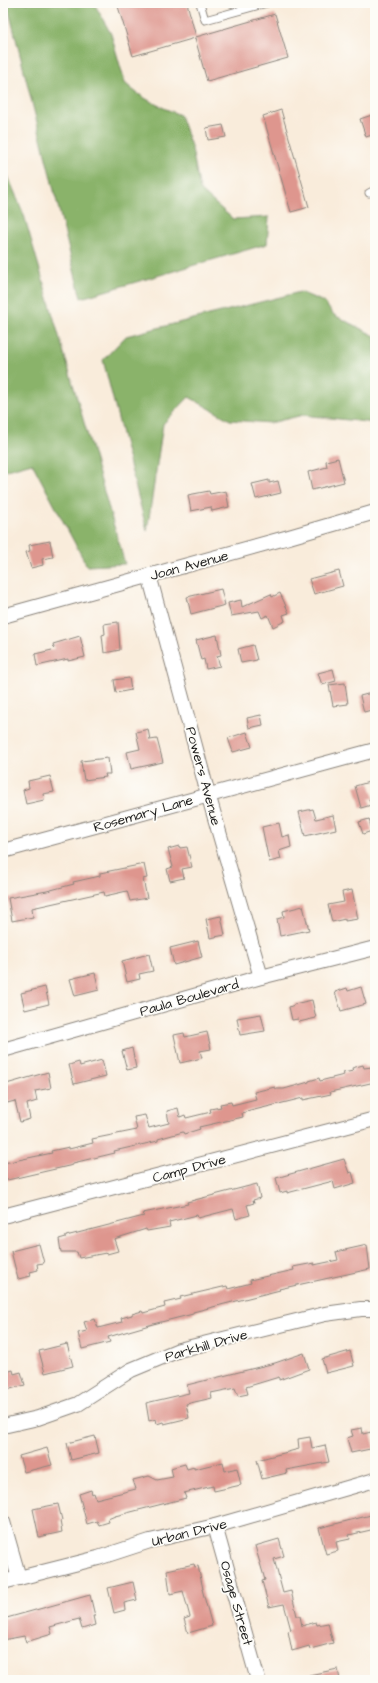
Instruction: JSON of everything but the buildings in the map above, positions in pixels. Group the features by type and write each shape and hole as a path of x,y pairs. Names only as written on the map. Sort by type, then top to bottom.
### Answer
{"street":[{"name":"Joan Avenue","path":"3,616 289,538 375,512"},
{"name":"Powers Avenue","path":"149,575 208,794 261,977"},
{"name":"Rosemary Lane","path":"3,851 208,794 375,750"},
{"name":"Paula Boulevard","path":"3,1050 261,977 375,948"},
{"name":"Camp Drive","path":"3,1216 375,1119"},
{"name":"Parkhill Drive","path":"3,1426 38,1418 78,1404 131,1370 179,1350 325,1314 361,1309 375,1309"},
{"name":"Urban Drive","path":"3,1582 98,1558 150,1541 216,1526 375,1480"},
{"path":"3,1522 19,1578"},
{"name":"Osage Street","path":"216,1526 258,1680"}],"lane":[{"path":"200,3 205,20 266,3"}],"green space":[{"path":"7,3 94,3 111,34 125,83 144,98 180,115 192,149 200,190 233,219 269,217 267,244 81,298"},
{"path":"3,164 24,215 125,564 87,566 32,463 3,471"},
{"path":"300,292 324,302 334,315 375,336 375,423 303,415 270,423 230,420 189,397 163,424 147,531 103,360 126,336"}]}
